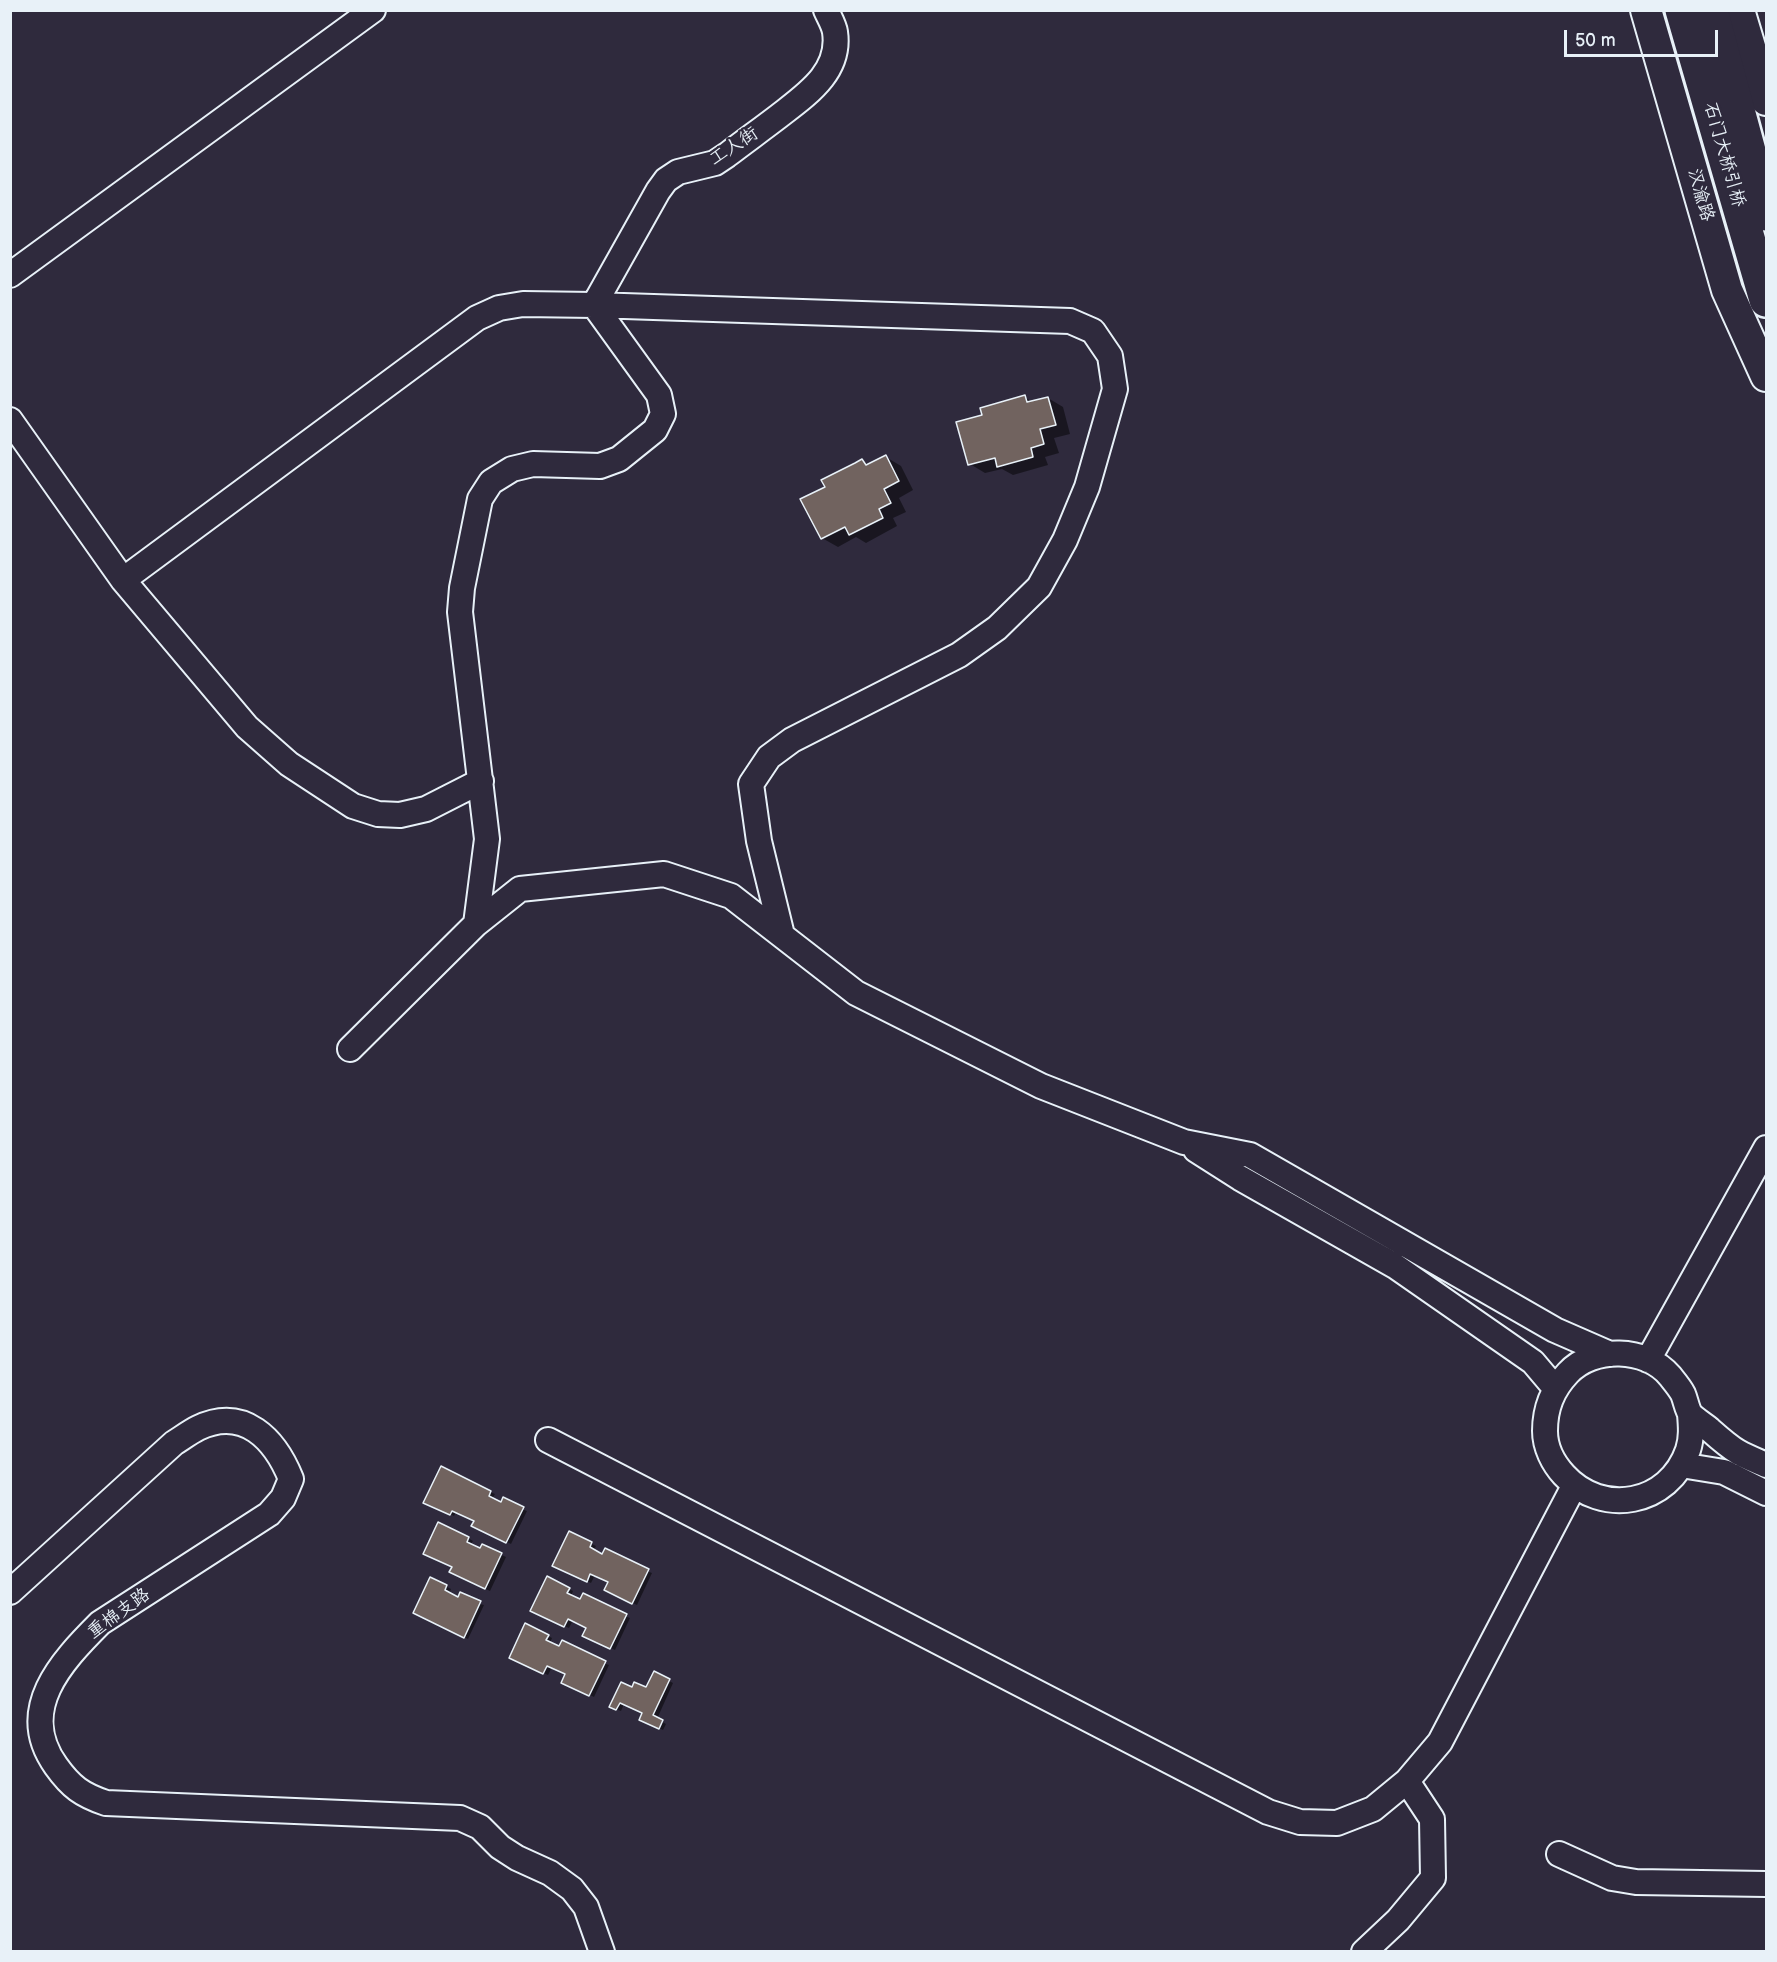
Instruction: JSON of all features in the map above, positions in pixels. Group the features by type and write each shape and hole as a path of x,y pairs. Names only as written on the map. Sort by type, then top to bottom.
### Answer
{"main road":[{"name":"石门大桥引桥","path":"1682,10 1767,300"},
{"name":"石门大桥引桥","path":"1711,10 1767,214"}],"street":[{"path":"10,275 372,10"},
{"name":"工人街","path":"594,305 666,180 678,172 715,163 807,95 821,80 830,66 835,47 835,31 826,10"},
{"name":"汉渝路","path":"1646,10 1727,290 1767,376"},
{"path":"1738,10 1767,100"},
{"path":"123,580 477,318 499,308 523,304 594,305 1070,321 1093,331 1110,356 1115,389 1087,487 1065,540 1039,587 997,628 959,655 792,740 768,757 751,784 759,841 782,935"},
{"path":"476,924 487,839 460,612 462,588 480,499 491,482 512,469 533,464 600,466 619,459 655,430 663,414 659,395 594,305"},
{"path":"10,420 123,580 247,727 289,764 353,806 378,814 400,814 426,809 481,781"},
{"path":"350,1049 476,924 520,889 664,874 730,896 856,993 1041,1086 1184,1142 1250,1155 1555,1330 1610,1354"},
{"path":"1184,1142 1240,1178 1395,1266 1533,1362 1555,1388"},
{"path":"1648,1360 1767,1148"},
{"path":"1610,1354 1630,1354 1648,1360 1668,1373 1682,1392 1690,1414 1692,1432 1682,1465 1666,1484 1644,1496 1620,1501 1596,1498 1574,1486 1555,1466 1545,1441 1545,1413 1555,1388 1570,1371 1589,1359 1610,1354"},
{"path":"1690,1414 1737,1451 1767,1465"},
{"name":"重棉支路","path":"10,1592 174,1443 199,1428 215,1423 223,1421 245,1424 267,1438 283,1459 291,1479 283,1498 269,1514 100,1623 77,1646 55,1674 42,1703 40,1731 51,1758 66,1780 87,1797 106,1803 460,1818 480,1827 500,1847 517,1858 550,1873 572,1889 586,1906 602,1952"},
{"path":"548,1440 1268,1812 1300,1822 1337,1823 1373,1809 1407,1781 1440,1742 1574,1486"},
{"path":"1682,1465 1724,1472 1767,1493"},
{"path":"1365,1952 1398,1920 1432,1878 1431,1820 1407,1781"},
{"path":"1559,1854 1612,1878 1636,1882 1767,1884"}],"building":[{"path":"1025,395 1027,402 1048,397 1056,425 1040,429 1044,444 1031,448 1033,457 997,467 995,458 968,465 956,422 982,415 980,408"},
{"path":"886,455 899,481 884,489 891,503 879,509 883,518 849,535 845,527 821,539 800,499 825,487 821,480 862,459 866,465"},
{"path":"441,1466 491,1491 489,1496 501,1502 503,1497 524,1507 506,1543 471,1526 474,1521 452,1511 450,1515 423,1503"},
{"path":"438,1522 469,1537 467,1542 480,1548 482,1544 502,1553 485,1589 449,1572 452,1567 423,1554"},
{"path":"569,1531 592,1542 590,1547 602,1554 605,1548 649,1569 632,1604 604,1590 608,1582 590,1574 587,1582 552,1566"},
{"path":"547,1576 570,1588 567,1593 580,1599 583,1593 627,1614 610,1649 582,1636 586,1628 568,1619 564,1627 530,1611"},
{"path":"430,1577 447,1585 445,1590 458,1597 460,1592 481,1601 464,1638 413,1613"},
{"path":"525,1623 549,1635 546,1640 559,1646 562,1640 606,1661 589,1696 561,1683 565,1674 547,1666 543,1674 509,1658"},
{"path":"654,1671 670,1679 653,1715 663,1720 659,1729 639,1720 642,1713 620,1703 616,1710 609,1707 621,1682 632,1687 634,1682 646,1687"}]}
